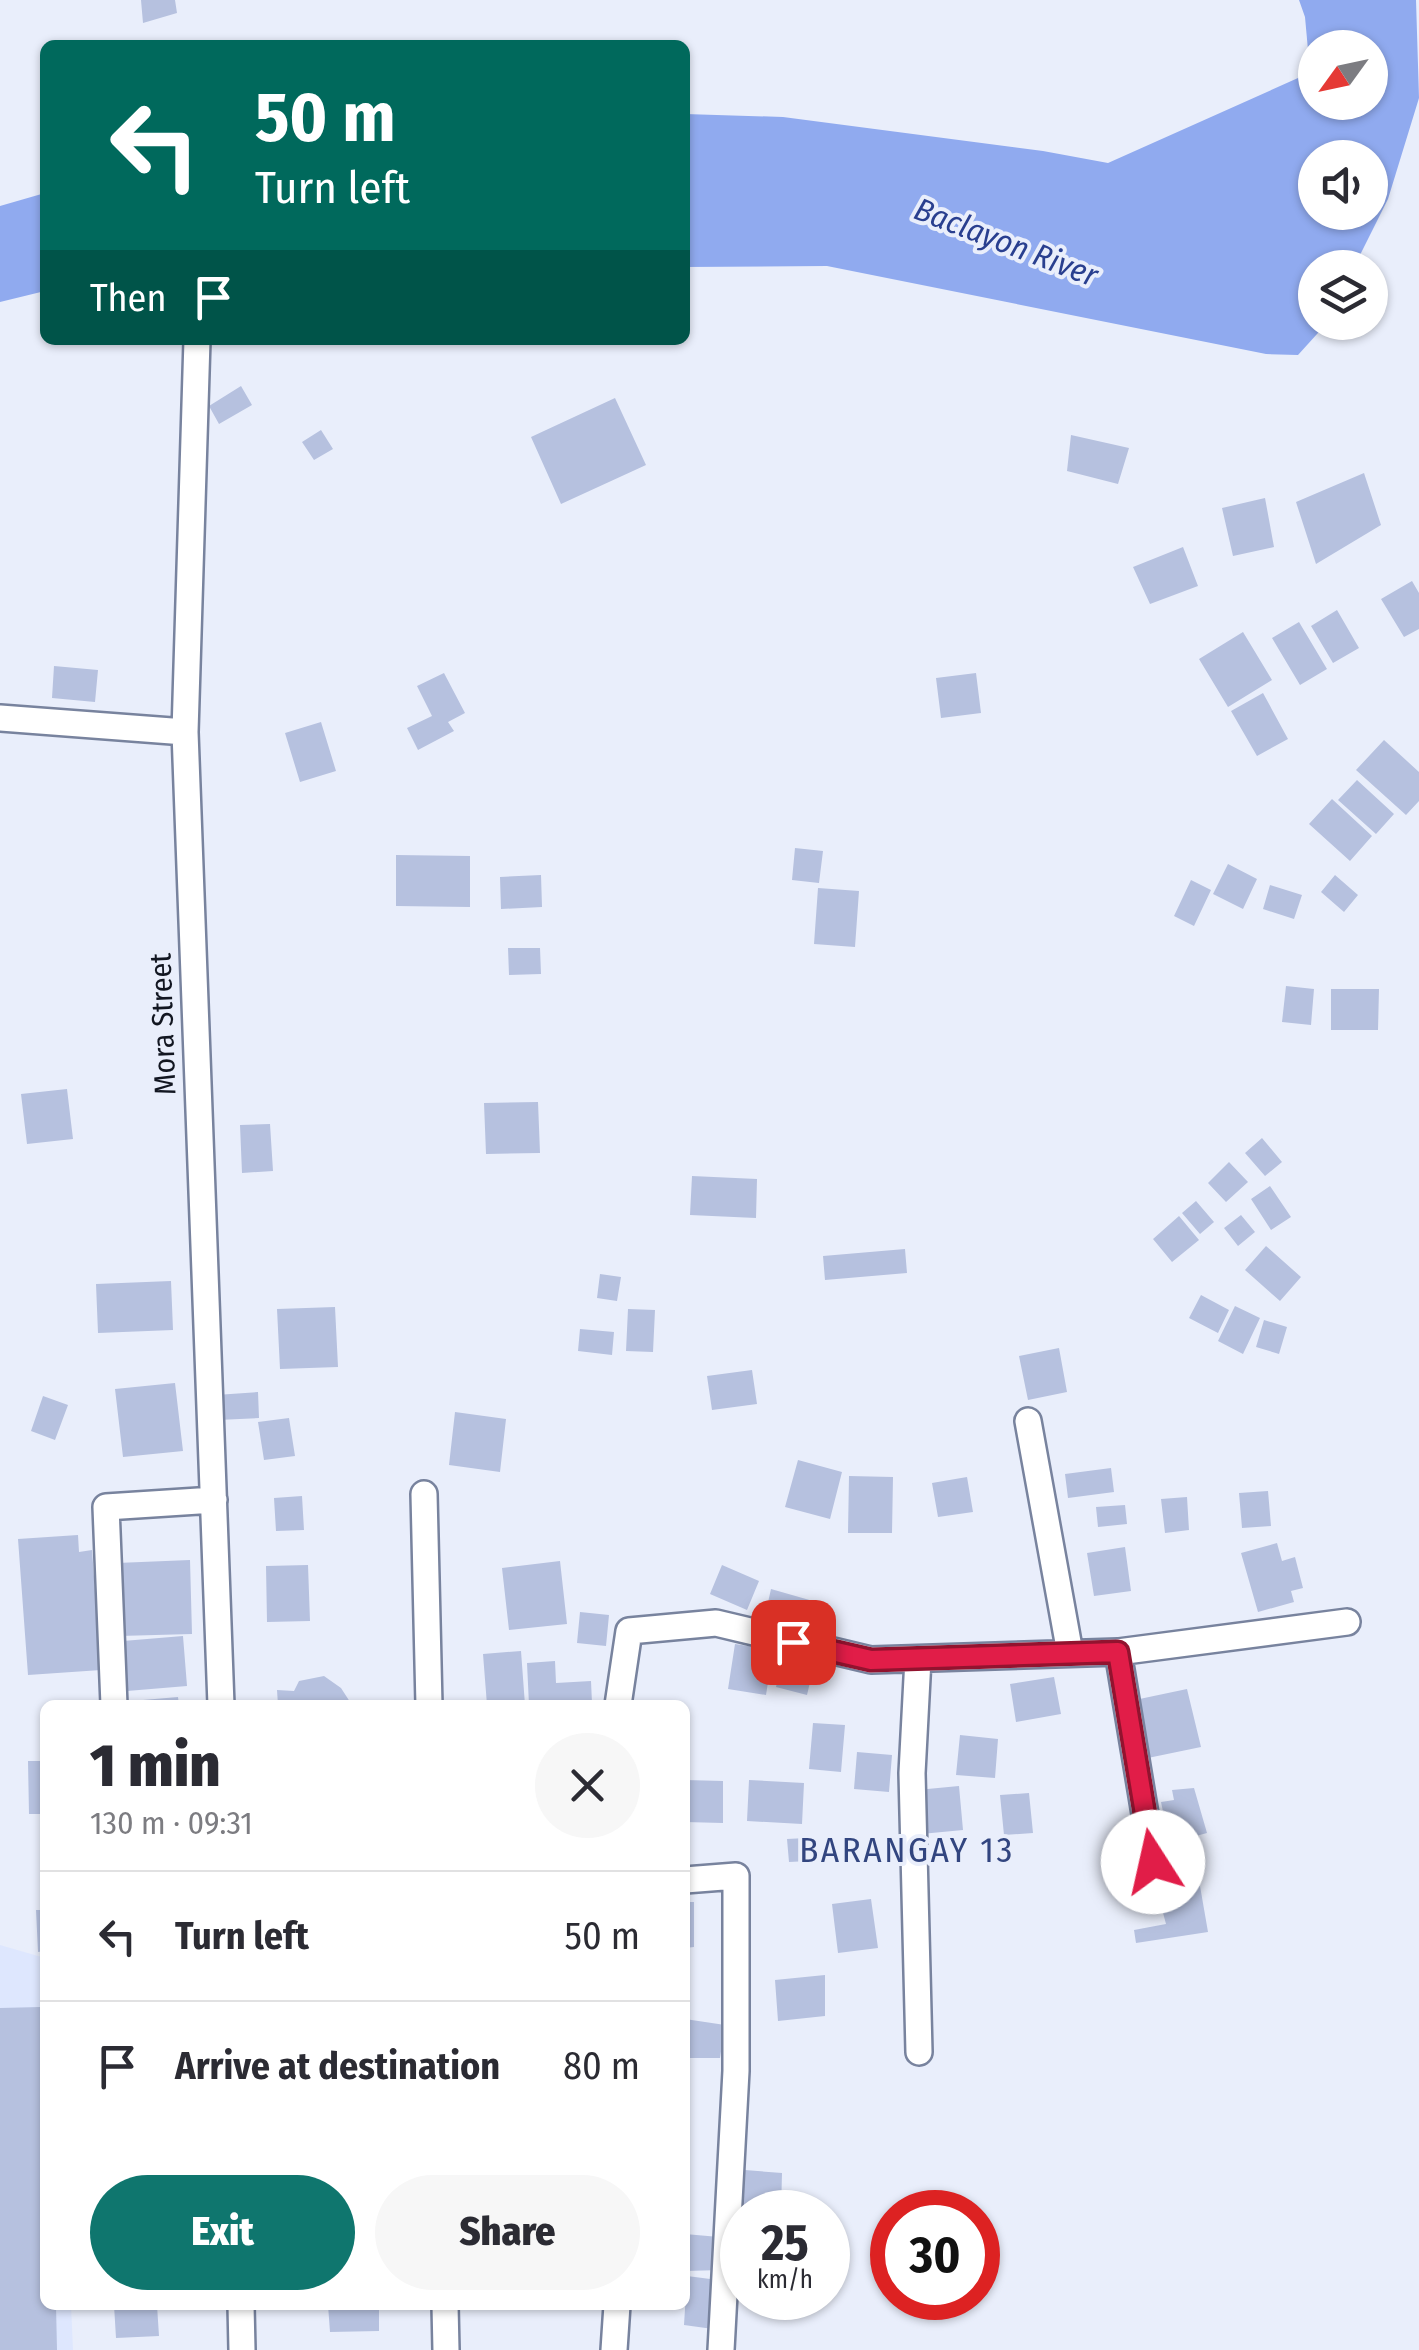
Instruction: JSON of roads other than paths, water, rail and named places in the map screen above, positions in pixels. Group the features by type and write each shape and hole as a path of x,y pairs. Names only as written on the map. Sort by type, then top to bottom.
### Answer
{"street":[{"name":"Mora Street","path":"197,345 185,732 221,1700"},
{"path":"0,718 185,732"},
{"path":"1028,1420 1070,1653"},
{"path":"424,1494 429,1700"},
{"path":"114,1700 106,1507 214,1500"},
{"path":"619,1700 630,1632 716,1623 871,1660 1118,1652 1347,1622"},
{"path":"1118,1652 1153,1862"},
{"path":"918,1659 912,1773 918,2052"},
{"path":"690,1880 736,1876 736,2071 721,2350"},
{"path":"241,2310 242,2350"},
{"path":"445,2310 446,2350"},
{"path":"614,2350 618,2310"}],"water":[{"name":"Baclayon River","path":"1299,0 1416,0 1419,98 1388,199 1388,140 1298,140 1298,230 1372,230 1362,250 1298,250 1298,340 1312,340 1298,355 1266,354 827,266 690,267 690,114 783,117 1108,163 1298,78 1298,120 1388,120 1388,30 1306,30"},
{"path":"40,194 40,292 0,302 0,206"}],"district":[{"name":"BARANGAY 13","path":"907,1850"}]}
